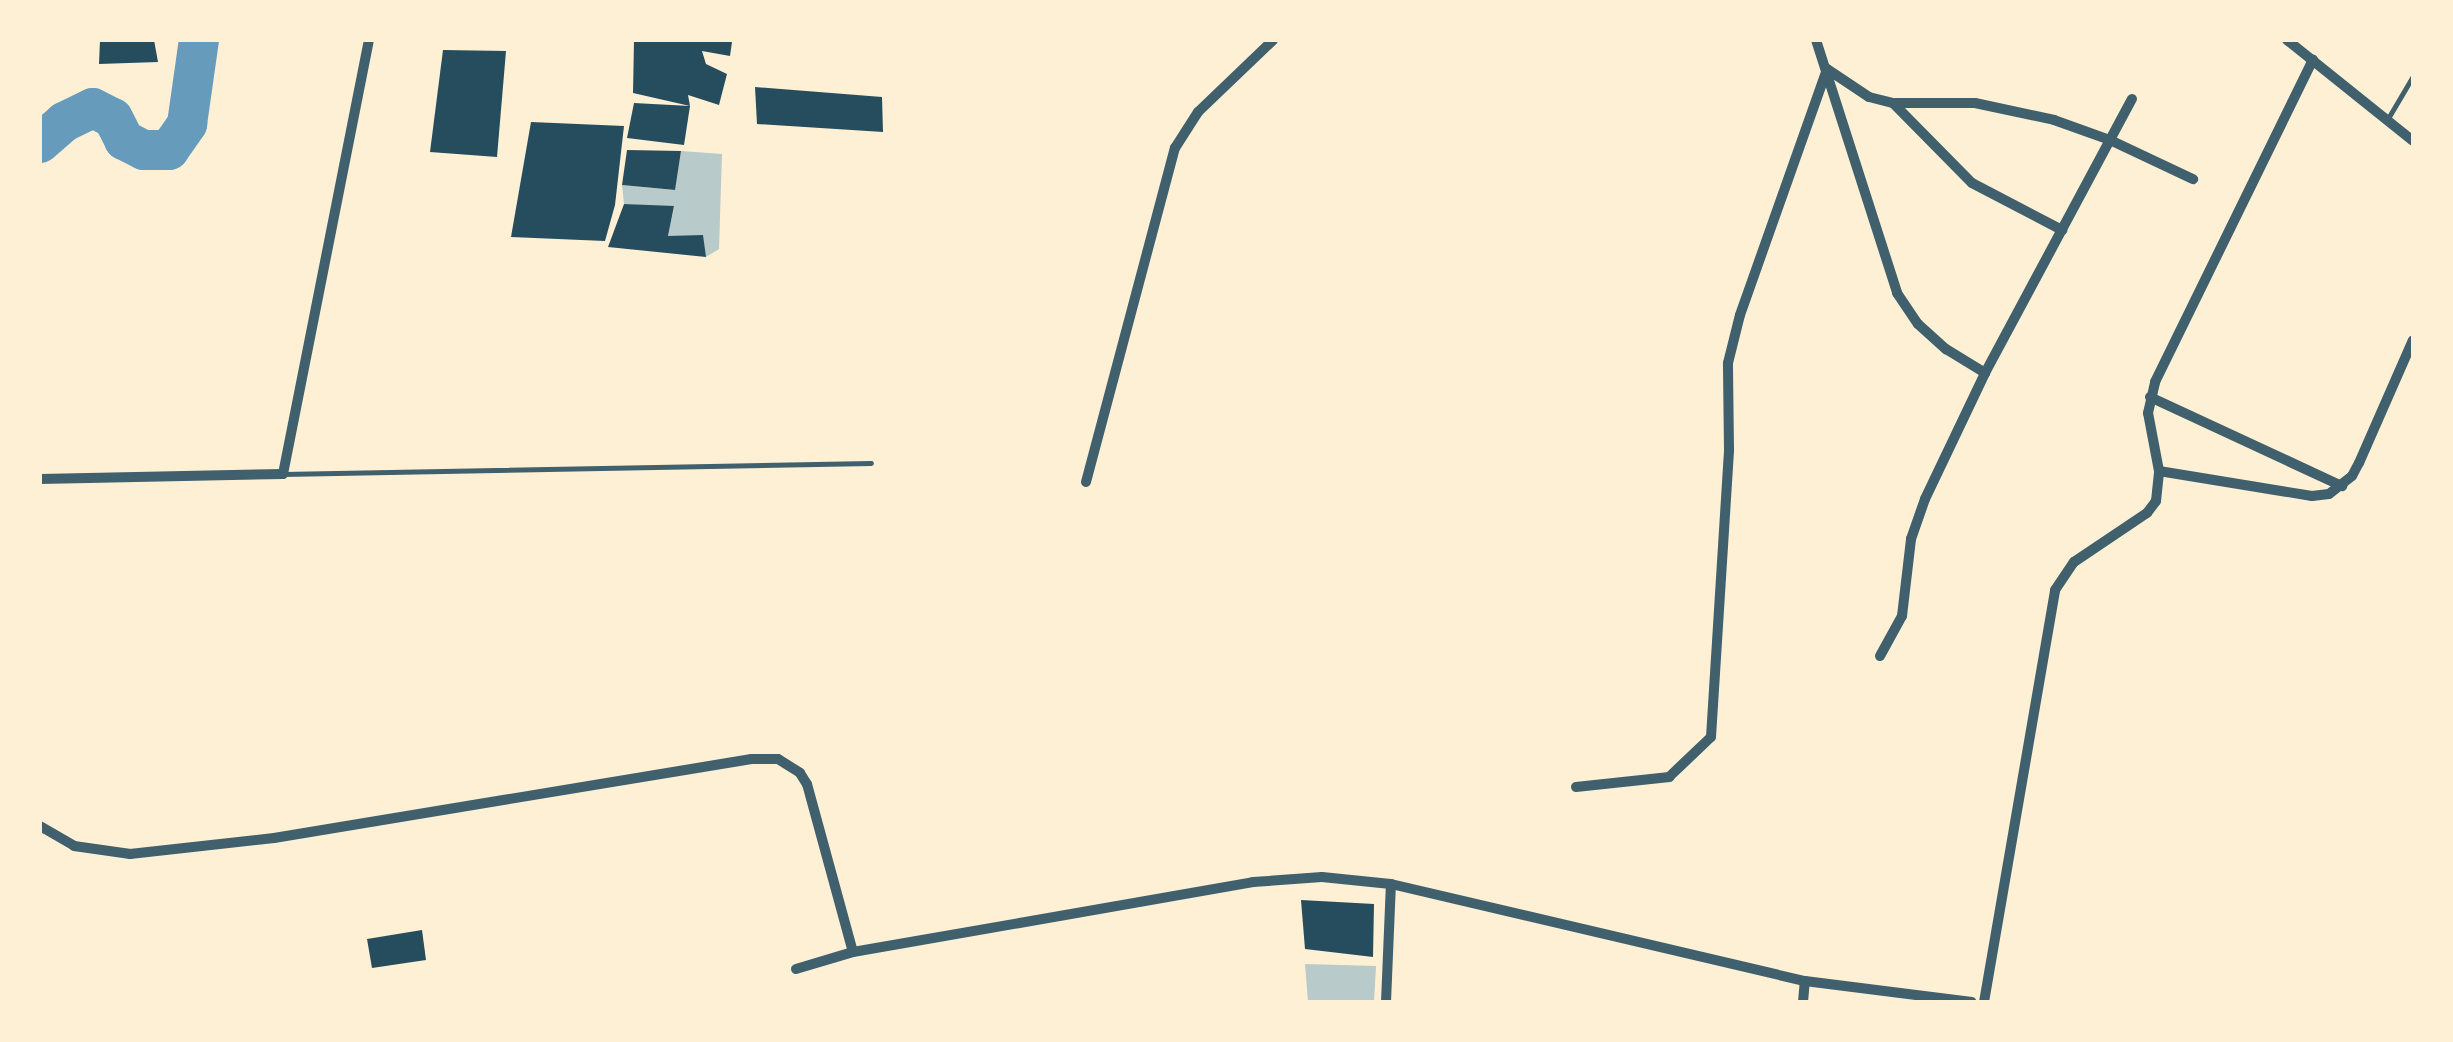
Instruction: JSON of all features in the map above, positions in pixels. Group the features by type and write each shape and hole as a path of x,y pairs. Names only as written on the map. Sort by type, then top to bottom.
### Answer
{"street":[{"path":"40,479 283,474 369,40"},
{"path":"1086,482 1175,148 1198,112 1273,40"},
{"path":"1816,40 1897,292 1918,324 1946,350 1985,373"},
{"path":"2287,40 2413,141"},
{"path":"1984,1002 2055,590 2074,562 2147,513 2160,486 2149,429 2150,397 2313,60"},
{"path":"1828,69 1846,86 1893,103 1975,103 2015,108 2110,140 2193,179"},
{"path":"1576,787 1669,776 1711,737 1729,450 1730,351 1828,69"},
{"path":"1880,656 1902,616 1917,519 1985,373 2132,99"},
{"path":"1893,103 1972,182 2062,230"},
{"path":"2159,471 2312,496 2329,494 2342,486 2360,464 2413,340"},
{"path":"2150,397 2342,486"},
{"path":"40,826 74,846 130,854 274,838 733,762 778,760 800,773 807,784 853,952"},
{"path":"796,969 853,952 1284,877 1391,884 1805,980 1972,1002"},
{"path":"1386,1002 1391,884"},
{"path":"1803,1002 1805,980"}],"lane":[{"path":"2388,120 2413,76"},
{"path":"283,474 871,464"}],"shaded area":[{"path":"681,151 722,154 719,249 706,257 668,236 674,207 624,204 622,185 674,190"},
{"path":"1305,964 1376,966 1374,1002 1308,1002"}],"building":[{"path":"100,40 154,40 158,62 99,64"},
{"path":"634,40 732,42 730,56 702,51 706,64 727,74 719,105 688,95 690,106 633,93"},
{"path":"443,50 506,51 497,157 430,152"},
{"path":"755,87 882,97 883,132 757,124"},
{"path":"634,103 690,106 684,145 627,138"},
{"path":"531,122 624,126 615,205 605,241 511,237"},
{"path":"627,150 681,151 675,190 622,185"},
{"path":"624,204 674,206 668,236 703,235 706,257 608,247"},
{"path":"1301,900 1374,904 1373,957 1305,949"},
{"path":"422,930 426,960 372,968 367,939"}],"waterway":[{"path":"40,143 64,122 93,108 113,118 124,140 144,150 169,150 187,124 199,40"}]}
